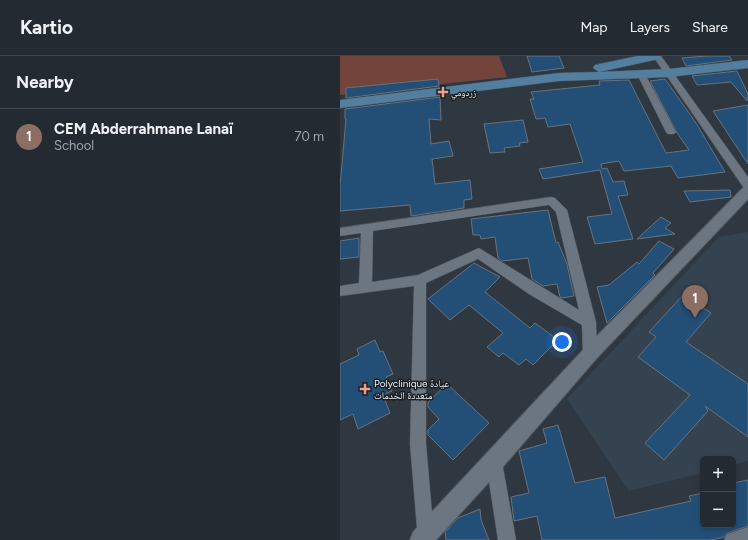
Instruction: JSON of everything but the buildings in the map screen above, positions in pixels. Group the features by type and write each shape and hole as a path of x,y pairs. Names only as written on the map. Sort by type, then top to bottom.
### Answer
{"main road":[{"path":"559,78 656,56"},
{"path":"340,104 559,78 669,73 748,64"}],"street":[{"path":"656,56 748,185"},
{"path":"640,74 671,132"},
{"path":"423,538 494,462 590,354 748,191"},
{"path":"340,232 551,202 561,210 589,322 590,354"},
{"path":"365,287 367,228"},
{"path":"340,291 420,280 479,253 534,290 589,322"},
{"path":"420,280 418,444 423,538"},
{"path":"494,462 507,540"},
{"path":"733,540 748,536"}],"shaded area":[{"path":"340,56 499,56 507,77 340,95"},
{"path":"748,232 748,461 736,464 736,456 700,456 700,474 629,491 567,399 719,237"}],"place":[{"name":"زردومي","path":"443,92"},
{"name":"CEM Abderrahmane Lanaï","path":"695,318"},
{"name":"Polyclinique عيادة متعددة الخدمات","path":"365,389"}]}
